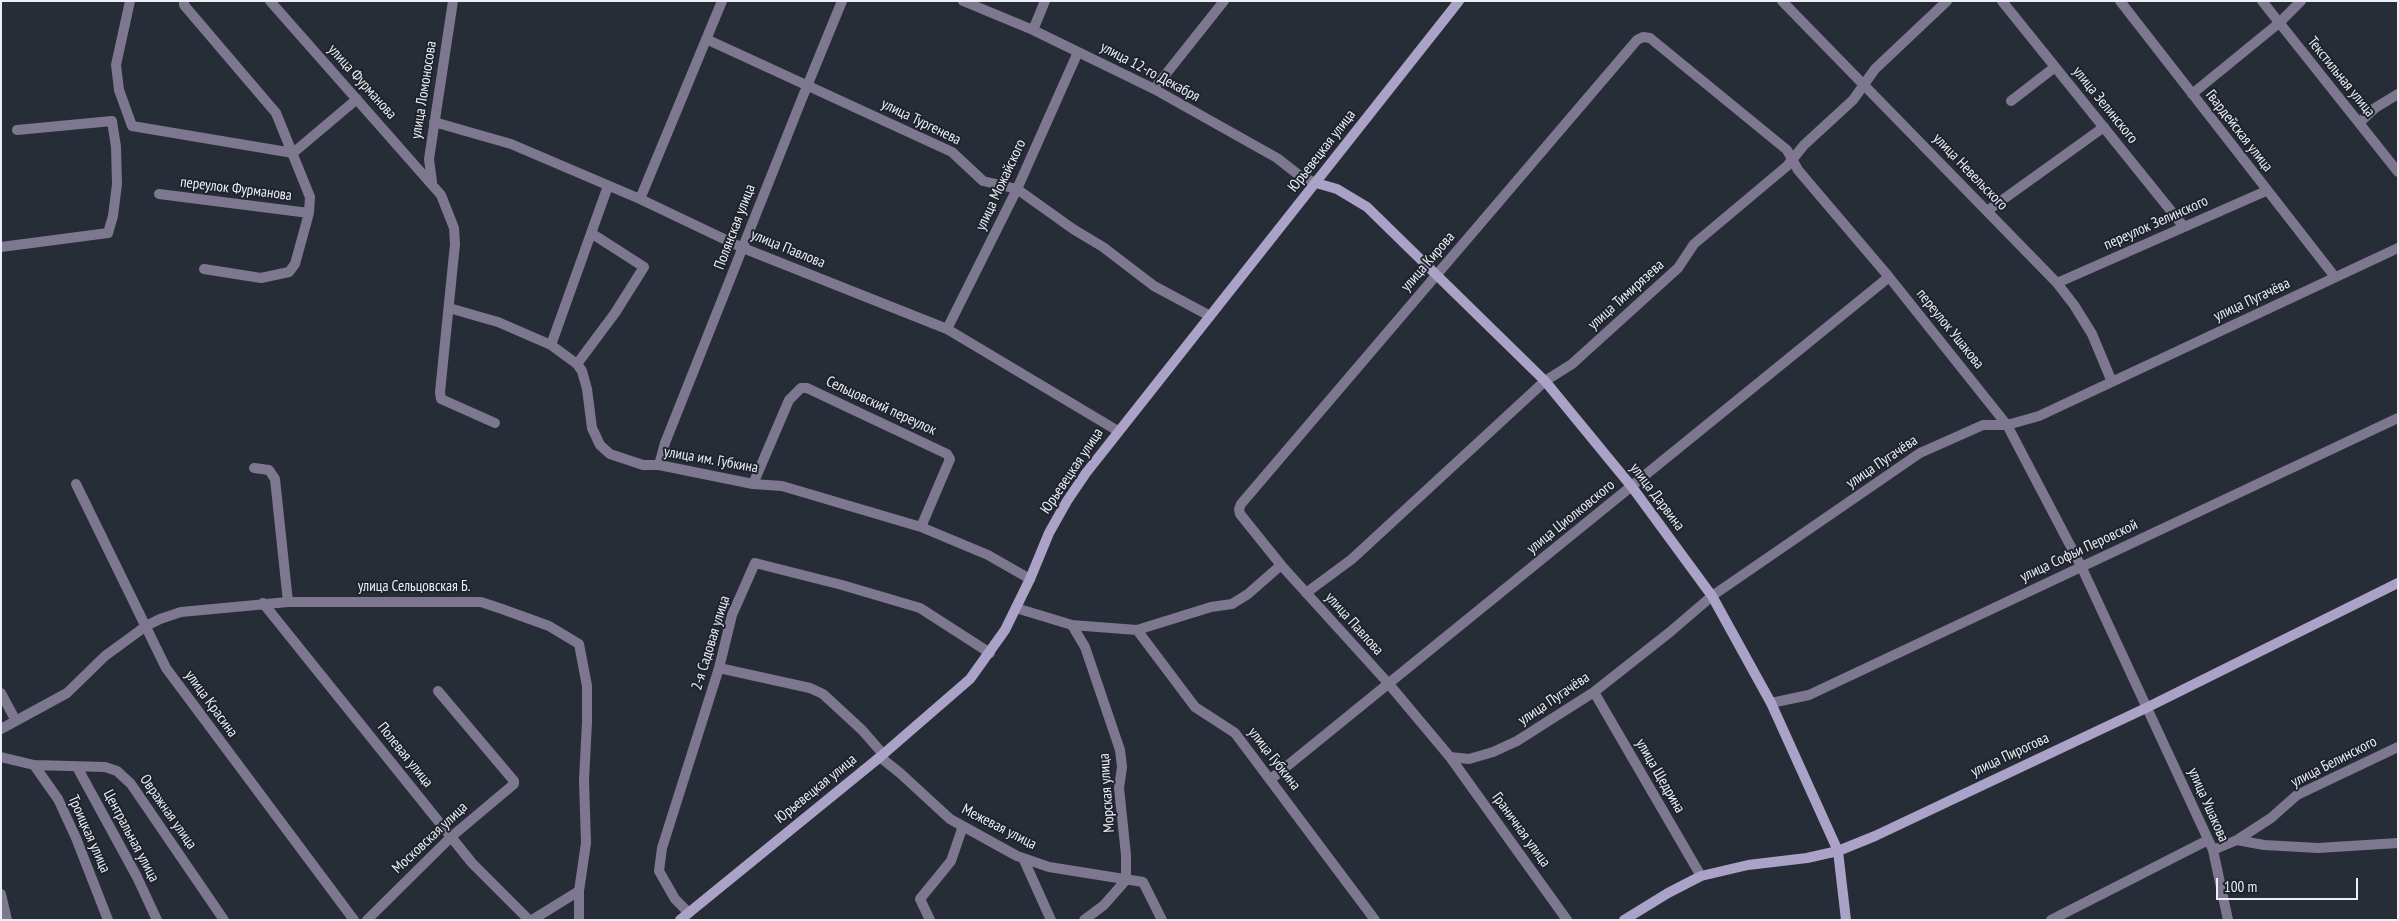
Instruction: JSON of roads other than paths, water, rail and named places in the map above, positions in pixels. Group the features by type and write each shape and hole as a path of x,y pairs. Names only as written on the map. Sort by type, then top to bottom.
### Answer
{"street":[{"path":"130,1 116,65 119,90 132,126 293,153 357,99"},
{"path":"184,1 184,6 276,113 310,196 309,213 295,264 289,272 261,278 204,269"},
{"name":"улица Фурманова","path":"270,1 433,183"},
{"name":"улица Ломоносова","path":"433,183 429,159 453,1"},
{"path":"640,199 722,1"},
{"name":"Полянская улица","path":"659,465 665,443 842,1"},
{"name":"улица 12-го Декабря","path":"963,1 1033,30 1154,89 1277,158 1300,176 1316,183"},
{"path":"1033,30 1045,1"},
{"path":"1154,89 1224,1"},
{"name":"Юрьевецкая улица","path":"680,920 881,756 960,688 990,653 1016,608 1050,533 1067,501 1118,431 1459,1"},
{"name":"улица Невельского","path":"1782,1 2057,283 2074,305 2092,334 2112,382"},
{"name":"улица Тимирязева","path":"1306,593 1352,559 1545,381 1572,364 1678,268 1694,244 1788,166 1804,145 1853,100 1875,69 1947,1"},
{"name":"улица Зелинского","path":"2002,1 2184,227"},
{"name":"Гвардейская улица","path":"2120,1 2334,277"},
{"name":"Текстильная улица","path":"2262,1 2398,172"},
{"path":"2192,94 2301,1"},
{"name":"переулок Ушакова","path":"1643,36 1650,38 1787,150 1798,170 1889,277 2007,425 2081,566 2146,708"},
{"name":"улица Кирова","path":"1239,509 1241,504 1437,274 1631,47 1643,36"},
{"name":"улица Тургенева","path":"706,39 808,84 952,152 983,181 1017,189 1154,286 1210,316"},
{"name":"улица Можайского","path":"947,329 1017,189 1078,52"},
{"path":"2011,101 2056,67"},
{"path":"2359,123 2375,108 2398,94"},
{"path":"1,247 108,233 117,184 116,147 112,121 17,130"},
{"name":"улица Павлова","path":"434,122 511,144 640,199 744,248 947,329 1118,431"},
{"path":"1987,211 2104,127"},
{"path":"433,183 441,195 454,228 455,244 440,392 441,399 495,423"},
{"name":"улица Дарвина","path":"1316,183 1337,189 1367,207 1545,381 1632,487 1712,596 1771,703 1838,851 1846,920"},
{"path":"551,345 608,186"},
{"name":"переулок Зелинского","path":"2057,283 2266,191"},
{"name":"переулок Фурманова","path":"159,194 309,213"},
{"path":"449,308 498,322 551,345 577,364 615,313 644,267 592,233"},
{"name":"улица Пугачёва","path":"1450,757 1469,759 1493,752 1517,741 1594,692 1712,596 1811,530 1920,452 1976,428 2007,425 2039,416 2398,248"},
{"name":"улица Циолковского","path":"1271,778 1889,277"},
{"name":"улица им. Губкина","path":"577,364 582,370 592,428 600,445 610,454 626,460 753,484 782,486 921,527 988,555 1030,579"},
{"name":"Сельцовский переулок","path":"753,484 789,400 801,388 807,388 947,454 950,459 921,527"},
{"name":"улица Софьи Перовской","path":"1771,703 1809,695 2398,418"},
{"path":"254,468 269,470 275,478 288,602"},
{"name":"улица Красина","path":"76,484 166,668 354,920"},
{"name":"улица Павлова","path":"1239,509 1240,514 1281,565 1388,683 1450,757"},
{"name":"2-я Садовая улица","path":"688,913 676,899 659,871 661,856 720,668 732,615 755,563 842,585 920,608 990,653"},
{"path":"1016,608 1072,625 1137,630 1211,608 1232,604 1248,594 1281,565"},
{"name":"улица Пирогова","path":"1624,920 1681,886 1702,876 1748,865 1807,858 1838,851 1875,836 2146,708 2398,583"},
{"name":"улица Сельцовская Б.","path":"1,729 67,693 105,656 146,626 180,612 288,602 481,602 550,626 579,644 587,686 586,843 579,891 579,920"},
{"name":"Полевая улица","path":"263,603 472,863 531,920"},
{"name":"Морская улица","path":"1072,625 1085,647 1120,750 1122,767 1119,788 1126,855 1126,880"},
{"name":"улица Губкина","path":"1137,630 1195,707 1235,733 1271,778 1375,920"},
{"name":"Межевая улица","path":"720,668 810,688 823,694 862,730 881,756 950,819 1023,858 1049,866 1143,882 1162,920"},
{"name":"Московская улица","path":"367,920 451,837 514,784 514,781 438,691"},
{"path":"1,692 16,721"},
{"name":"улица Щедрина","path":"1594,692 1702,876"},
{"name":"улица Ушакова","path":"2146,708 2213,850 2228,920"},
{"name":"улица Белинского","path":"2213,850 2237,840 2271,818 2297,796 2398,747"},
{"name":"Овражная улица","path":"1,757 34,765 105,767 117,771 131,784 224,920"},
{"name":"Граничная улица","path":"1450,757 1567,920"},
{"name":"Троицкая улица","path":"34,765 42,774 65,815 108,920"},
{"name":"Центральная улица","path":"77,767 137,876 158,920"},
{"path":"930,920 920,899 951,861 963,826"},
{"path":"2051,920 2208,840"},
{"path":"2237,840 2264,845 2318,848 2398,843"},
{"path":"1023,858 1051,920"},
{"path":"1084,920 1104,905 1126,880"},
{"path":"531,920 579,891"},
{"path":"1,894 7,920"}]}
